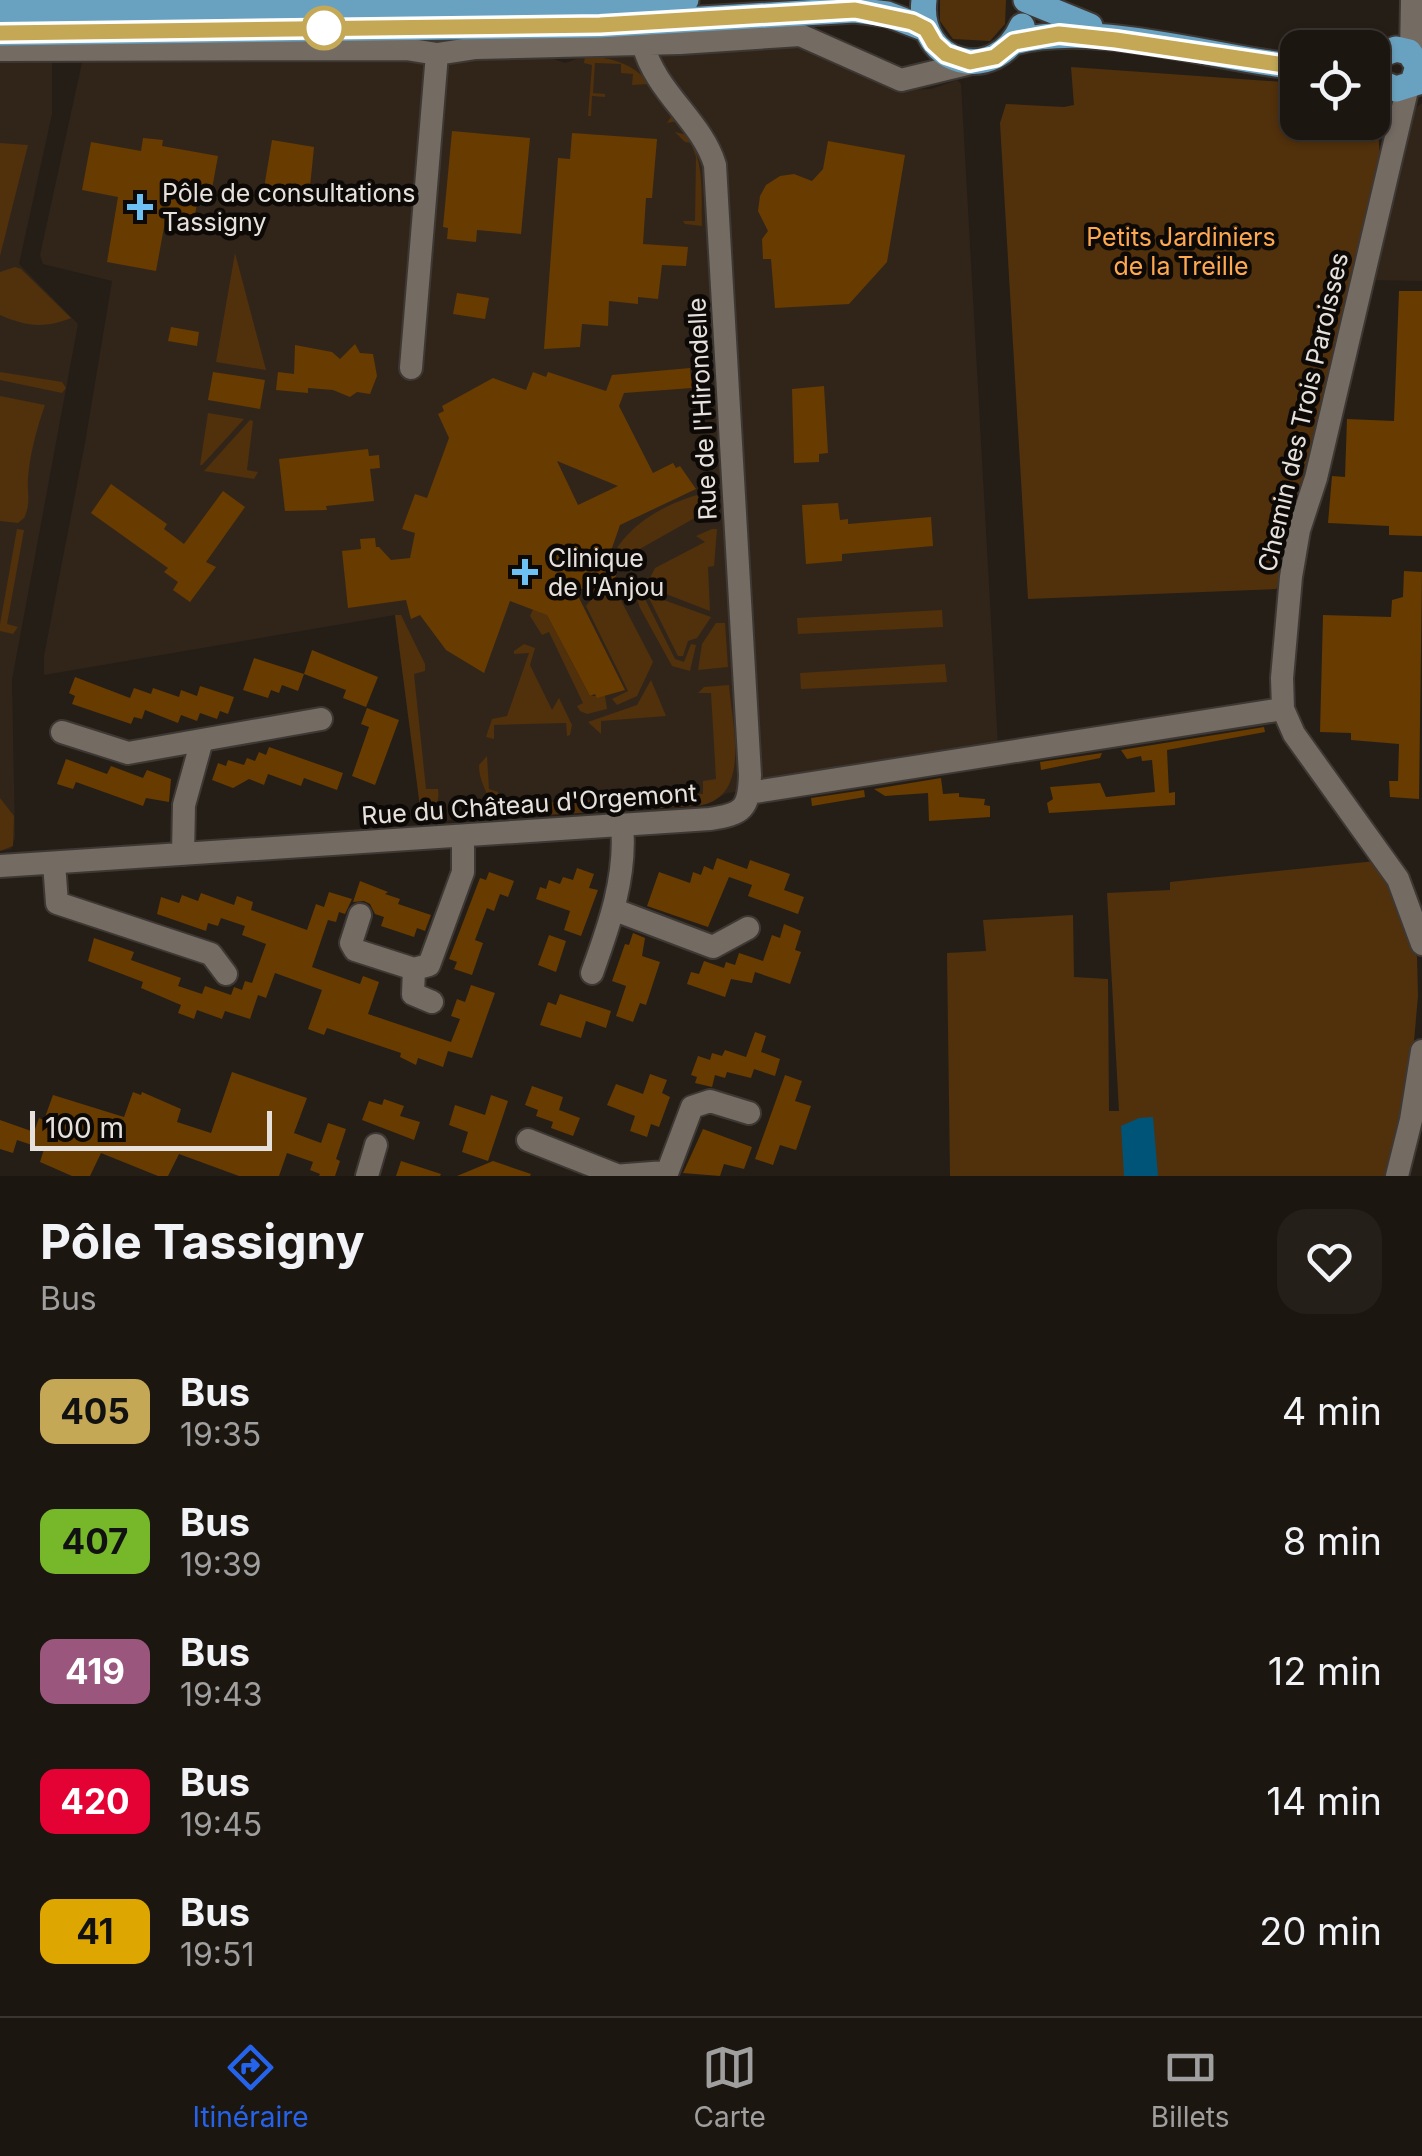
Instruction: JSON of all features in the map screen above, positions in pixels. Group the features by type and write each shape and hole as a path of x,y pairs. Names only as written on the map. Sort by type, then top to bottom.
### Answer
{"main road":[{"path":"0,33 594,9 686,0"},
{"path":"924,0 930,36"},
{"path":"0,11 855,10 887,14 930,36 955,58 975,62 995,57 1014,42 1023,23 1024,0 1062,17 1108,30 1280,61"},
{"path":"1014,42 1059,34 1280,62"}],"street":[{"name":"Chemin des Trois Paroisses","path":"1282,710 1292,577 1300,530 1316,478 1391,155 1391,118 1410,0"},
{"path":"0,50 406,49 437,54 476,48 800,35 895,79 975,62"},
{"path":"928,72 930,36"},
{"name":"Rue de l'Hirondelle","path":"644,44 656,76 709,147 715,165 749,792"},
{"path":"410,368 437,54"},
{"path":"1282,710 1294,734 1398,879 1422,944"},
{"name":"Rue du Château d'Orgemont","path":"0,866 727,817 742,809 749,792 1282,710"},
{"path":"62,732 128,753 320,719"},
{"path":"183,854 184,805 202,740"},
{"path":"592,974 615,910 624,838 622,825"},
{"path":"360,916 350,943 355,950 414,969 429,964 463,872 463,836"},
{"path":"54,863 57,903 212,954 226,974"},
{"path":"615,910 713,947 748,928"},
{"path":"414,969 413,994 432,1002"},
{"path":"1397,1176 1422,1051"},
{"path":"528,1140 614,1175 666,1174 692,1106 710,1100 749,1113"},
{"path":"367,1176 376,1144"}],"shaded area":[{"path":"796,46 895,90 931,89 957,80 961,84 998,746 808,782 727,793 707,804 422,822 395,615 44,675 44,656 112,281 43,264 40,255 83,58 548,57 565,63 585,56"},
{"path":"52,60 52,114 19,264 78,324 12,680 15,838 11,849 0,851 0,61"},
{"path":"1422,103 1422,281 1370,280 1414,109"}],"green space":[{"path":"940,0 1006,0 1005,24 990,41 953,39 940,21"},
{"path":"585,56 618,62 640,74 649,83 658,94 677,121 667,123 671,117 649,84 632,85 633,74 621,73 621,64 595,63 593,93 605,97 592,96 588,116 592,65 584,63"},
{"name":"Petits Jardiniers de la Treille","path":"1071,67 1280,82 1280,140 1379,140 1380,158 1309,460 1292,510 1281,582 1276,589 1028,599 1000,123 1006,104 1074,105"},
{"path":"675,132 687,135 693,145 697,155 702,226 683,221 695,221 696,157 691,143"},
{"path":"0,143 28,145 0,256"},
{"path":"235,253 266,370 216,362"},
{"path":"15,267 71,318 35,325 0,315 0,272"},
{"path":"0,372 62,382 66,388 62,393 0,380"},
{"path":"0,396 45,405 30,459 27,510 18,523 0,521"},
{"path":"208,413 244,419 200,465"},
{"path":"253,421 247,470 258,472 254,479 204,471"},
{"path":"717,490 716,506 638,550 617,572 607,568 625,538 651,516 683,500"},
{"path":"17,529 24,530 7,624 18,627 13,634 0,631 0,624"},
{"path":"717,529 714,566 708,567 710,611 635,582 636,578 647,584 655,568 705,542 696,536"},
{"path":"601,581 613,585 653,662 637,696 617,705 612,699 628,691 586,606"},
{"path":"634,590 642,593 675,659 684,662 691,644 696,645 690,671 672,666"},
{"path":"647,594 711,617 697,638 688,641 683,656 678,656"},
{"path":"538,598 590,696 605,696 607,709 587,714 580,711 577,706 583,703 549,632 542,635 530,616"},
{"path":"942,610 943,627 798,634 797,618"},
{"path":"395,615 401,615 425,664 425,671 414,674 426,789 438,789 438,794 435,808 422,822"},
{"path":"716,623 725,623 728,667 698,670 702,644"},
{"path":"524,644 535,648 530,665 552,710 559,698 572,725 570,735 567,736 566,723 494,725 494,739 486,737 492,719 507,716 529,653 514,651"},
{"path":"945,664 947,682 801,689 800,673"},
{"path":"651,680 666,716 601,721 601,734 588,722 637,705"},
{"path":"729,685 735,758 726,790 714,801 696,806 497,818 480,772 479,765 487,756 489,789 498,792 499,805 703,794 703,781 716,779 711,693 698,693 704,687"},
{"path":"0,798 14,816 13,846 0,851"},
{"path":"1376,861 1399,906 1417,957 1411,1075 1387,1176 950,1176 947,953 986,951 983,920 1073,915 1074,977 1108,979 1109,1111 1119,1111 1107,893 1170,890 1170,882"}],"water":[{"path":"1153,1117 1158,1176 1124,1176 1121,1126"}],"building":[{"path":"452,131 530,138 521,234 477,230 476,242 447,239 448,228 443,227"},
{"path":"572,133 657,139 652,198 646,198 643,244 688,247 686,266 662,265 658,299 638,297 638,304 609,301 608,326 582,324 580,347 544,349 558,158 570,159"},
{"name":"Pôle de consultations Tassigny","path":"143,138 163,140 162,146 218,156 209,205 197,203 195,215 167,211 156,271 107,262 118,197 82,190 91,142 141,151"},
{"path":"272,140 314,147 309,197 264,188"},
{"path":"828,141 905,155 887,262 849,304 775,308 771,259 763,259 762,239 768,231 758,211 760,196 766,185 780,176 794,174 812,181 823,169"},
{"path":"1399,291 1422,291 1422,536 1389,535 1389,526 1328,523 1332,476 1345,477 1347,419 1394,421"},
{"path":"457,293 489,298 485,319 453,314"},
{"path":"171,327 199,332 197,346 168,341"},
{"path":"355,344 360,353 373,354 377,376 370,394 357,392 350,397 333,390 276,390 278,372 294,374 295,345 332,352 340,359"},
{"path":"690,368 692,388 624,393 619,406 653,473 673,463 676,468 680,466 696,489 620,525 605,568 617,572 613,585 600,581 595,593 573,586 625,690 597,698 595,694 590,696 547,615 510,601 484,673 446,650 420,615 411,619 406,600 348,608 342,551 361,549 360,539 375,538 376,547 391,560 410,558 415,533 402,529 415,494 427,498 449,438 438,414 444,411 442,406 493,378 526,390 533,372 546,377 548,372 606,391 612,375","holes":["557,461 618,486 578,505"]},
{"path":"213,372 265,380 260,409 208,400"},
{"path":"824,386 828,453 819,454 819,462 794,463 792,389"},
{"path":"368,449 369,456 379,455 380,468 370,469 374,501 326,506 327,510 285,511 279,459"},
{"path":"111,484 167,524 164,529 184,544 223,491 245,507 206,562 216,567 190,602 173,590 178,582 164,572 168,568 91,513"},
{"path":"838,503 840,520 848,519 848,524 931,517 933,546 842,554 842,561 806,564 802,505"},
{"path":"1404,571 1422,572 1419,799 1390,797 1389,781 1398,781 1399,744 1351,740 1351,733 1320,732 1323,615 1391,617 1392,600 1403,597"},
{"path":"312,650 378,677 366,707 343,698 346,690 304,674"},
{"path":"254,658 304,674 298,691 282,685 279,693 271,690 268,698 243,690"},
{"path":"75,677 130,698 134,688 151,694 153,688 179,697 181,690 197,696 200,686 234,697 228,714 220,711 217,719 200,713 197,721 181,715 178,723 145,710 142,719 134,717 131,724 72,704 75,696 69,693"},
{"path":"367,708 399,720 375,785 352,776 369,727 361,724"},
{"path":"1264,727 1265,732 1167,750 1169,793 1175,792 1175,805 1049,813 1047,803 1053,799 1050,787 1100,783 1106,797 1155,792 1152,760 1142,761 1141,756 1127,759 1121,750"},
{"path":"269,747 343,773 337,790 304,778 301,786 268,774 264,785 249,779 233,788 212,780 218,763 226,766 228,760 244,765 247,758 255,761 259,752 266,755"},
{"path":"1102,753 1100,758 1041,770 1040,762"},
{"path":"66,759 107,774 111,766 143,778 147,770 171,779 169,802 146,798 143,806 76,782 73,789 57,784"},
{"path":"941,778 943,794 985,799 990,817 929,821 928,793 885,796 874,789"},
{"path":"864,790 865,797 812,806 811,798"},
{"path":"717,858 747,869 750,860 790,874 784,890 804,897 798,914 748,896 752,885 729,877 708,927 647,906 659,872 690,883 693,872 701,875 704,866 713,870"},
{"path":"577,868 594,874 589,888 598,890 581,936 564,930 570,911 536,899 540,887 546,889 549,880 560,884 563,877 573,880"},
{"path":"489,872 514,881 508,897 500,894 494,911 487,908 475,940 483,943 472,975 454,969 457,962 449,959 480,878 486,880"},
{"path":"360,881 400,899 398,904 431,915 425,931 417,928 414,937 381,926 384,917 375,914 370,904 353,902"},
{"path":"329,892 352,899 345,914 339,912 336,922 328,920 312,967 360,984 363,976 379,982 368,1014 451,1042 460,1019 451,1016 457,999 465,1002 471,985 495,993 472,1058 448,1051 443,1067 418,1058 416,1065 400,1057 401,1053 327,1028 324,1035 308,1029 322,990 275,973 266,998 258,995 250,1019 225,1011 222,1019 197,1010 194,1019 178,1013 181,1005 141,988 143,982 88,961 94,938 134,952 131,960 181,978 178,986 202,994 205,986 231,995 234,987 242,990 245,981 252,983 266,944 242,935 245,926 221,918 218,926 208,923 206,931 157,914 161,897 179,903 182,895 198,901 201,893 234,905 237,896 253,902 251,910 307,930 316,904 324,907"},
{"path":"784,924 801,931 795,950 801,952 790,984 755,972 752,983 731,979 725,997 687,984 691,972 699,974 704,961 724,968 726,962 735,965 739,953 763,961 772,935 780,938"},
{"path":"633,933 645,938 642,956 660,962 646,1005 640,1003 633,1022 616,1016 626,986 612,981"},
{"path":"549,935 566,941 556,972 538,965"},
{"path":"560,994 611,1011 606,1028 586,1021 581,1038 540,1025 548,1002 556,1005"},
{"path":"755,1032 766,1036 761,1052 780,1059 775,1076 754,1069 751,1078 727,1072 725,1078 715,1075 712,1087 695,1083 697,1077 691,1075 698,1056 710,1060 712,1053 722,1056 725,1050 746,1057"},
{"path":"232,1072 307,1098 294,1133 321,1143 328,1123 346,1129 335,1176 319,1176 310,1170 313,1162 287,1153 279,1176 239,1176 179,1154 168,1176 158,1176 101,1153 90,1176 72,1176 40,1162 44,1149 17,1140 13,1153 0,1149 0,1120 34,1132 39,1118 44,1120 53,1095 124,1117 133,1092 142,1092 181,1109 177,1122 211,1133"},
{"path":"650,1074 667,1080 662,1093 670,1097 659,1127 651,1124 647,1137 630,1131 635,1116 607,1105 616,1084 643,1094"},
{"path":"785,1075 802,1081 795,1101 811,1106 796,1150 780,1145 773,1165 755,1159"},
{"path":"532,1086 563,1097 559,1110 580,1118 573,1136 551,1128 553,1122 536,1116 538,1110 525,1105"},
{"path":"491,1095 508,1101 488,1161 462,1152 468,1132 449,1125 455,1105 485,1115"},
{"path":"384,1099 404,1106 400,1116 420,1122 414,1140 362,1120 369,1101 382,1105"},
{"path":"703,1129 752,1147 744,1169 724,1164 720,1176 683,1173"},
{"path":"401,1161 441,1174 396,1176"},
{"path":"493,1161 531,1174 457,1176"}],"bus line":[{"name":"405","path":"0,33 600,25 870,10 926,29 946,54 970,62 995,57 1014,42 1059,34 1280,65"}],"place":[{"name":"Pôle de consultations Tassigny","path":"140,207"},
{"name":"Clinique de l'Anjou","path":"525,572"}]}
